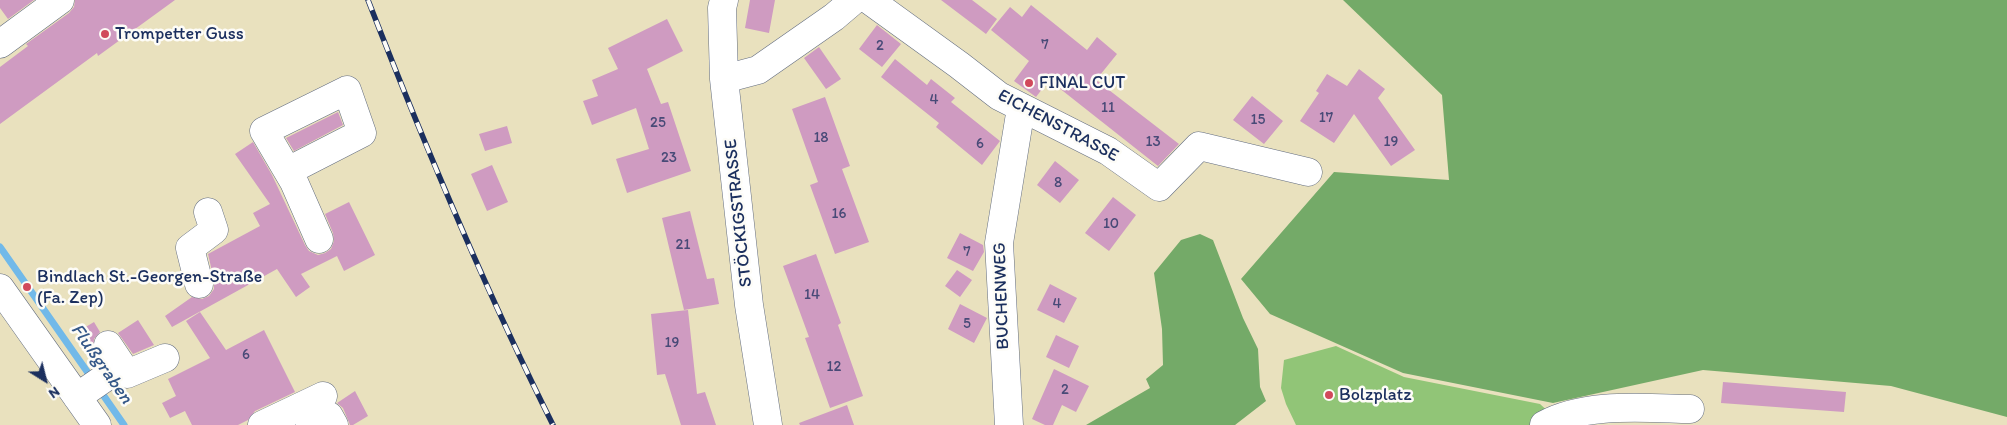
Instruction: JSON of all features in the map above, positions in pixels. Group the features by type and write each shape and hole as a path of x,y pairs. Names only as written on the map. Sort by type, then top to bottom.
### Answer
{"street":[{"path":"0,44 60,0"},
{"name":"STÖCKIGSTRASSE","path":"724,0 722,8 724,79 749,304 768,425"},
{"path":"724,79 758,70 834,17 854,0"},
{"name":"EICHENSTRASSE","path":"868,0 999,96 1108,151 1158,187 1199,146 1308,172"},
{"name":"BUCHENWEG","path":"1009,425 999,243 1021,108"},
{"path":"288,171 319,238"},
{"path":"199,284 190,248 214,230 208,212"},
{"path":"0,288 100,375 127,374 165,358"},
{"path":"97,425 100,375"},
{"path":"262,425 322,396"},
{"path":"1544,425 1557,418 1610,408 1690,408"},
{"path":"310,425 329,416 334,425"}],"green space":[{"path":"1343,0 2007,0 2007,417 1891,386 1703,370 1553,403 1403,373 1270,314 1241,279 1334,172 1449,180 1442,95"},
{"path":"1200,234 1213,240 1243,318 1258,349 1260,387 1266,401 1235,425 1086,425 1150,388 1146,379 1163,365 1162,329 1154,273 1181,240"},
{"path":"1336,346 1404,377 1540,404 1552,415 1534,425 1296,425 1281,388 1284,360"}],"building":[{"path":"0,0 34,0 8,19 0,8"},
{"path":"75,0 175,0 98,56 97,53 0,124 0,67 28,46 26,44 69,13 74,7"},
{"path":"750,0 775,0 769,33 745,28"},
{"path":"941,0 972,0 997,19 986,34"},
{"path":"1031,5 1087,50 1097,37 1117,54 1096,80 1179,144 1158,166 1049,80 1036,97 1014,81 1029,61 991,30 1010,7 1022,17"},
{"path":"667,19 683,51 647,69 661,104 668,102 691,171 627,193 616,159 649,149 636,108 592,125 583,101 598,96 592,80 618,69 608,48"},
{"path":"877,25 901,44 882,67 859,49"},
{"path":"819,47 841,79 826,89 804,58"},
{"path":"895,59 927,85 931,79 955,98 951,102 1000,141 982,165 936,127 939,123 881,77"},
{"path":"1359,69 1385,89 1378,98 1415,150 1391,166 1354,114 1334,143 1300,121 1319,93 1316,91 1327,74 1347,86"},
{"path":"1252,96 1283,121 1264,144 1233,120"},
{"path":"825,97 850,166 842,169 869,242 835,254 810,185 818,182 792,109"},
{"path":"338,112 343,125 294,151 286,138"},
{"path":"507,126 512,143 485,151 479,134"},
{"path":"253,142 272,175 309,251 318,255 331,249 334,241 333,233 325,214 349,202 375,255 344,271 337,256 301,274 310,287 296,297 277,269 172,327 165,316 192,297 202,299 209,296 214,289 214,280 208,254 260,226 253,213 270,204 235,154"},
{"path":"1055,161 1079,180 1060,203 1037,185"},
{"path":"492,165 508,202 487,211 471,174"},
{"path":"1113,197 1136,215 1109,251 1085,233"},
{"path":"690,211 707,279 714,278 719,304 684,310 662,218"},
{"path":"960,233 983,245 984,252 973,271 947,258"},
{"path":"816,254 841,323 838,325 863,396 830,408 805,338 809,337 783,266"},
{"path":"957,270 972,280 960,297 945,286"},
{"path":"1050,284 1077,298 1064,323 1037,310"},
{"path":"960,304 987,318 974,343 948,329"},
{"path":"688,310 697,394 705,392 716,425 681,425 665,374 657,375 651,314"},
{"path":"200,312 226,350 264,330 295,392 255,411 248,420 238,425 192,425 185,411 170,418 162,403 176,396 168,379 210,358 186,321"},
{"path":"138,320 154,345 133,354 118,333"},
{"path":"94,322 100,332 94,339 93,352 79,331"},
{"path":"1056,335 1079,346 1069,368 1046,357"},
{"path":"1054,369 1089,386 1076,412 1062,405 1053,425 1045,425 1032,419"},
{"path":"1723,382 1846,392 1844,412 1721,403"},
{"path":"355,391 368,416 350,425 343,408 337,403"},
{"path":"847,405 854,425 800,425 799,423"}],"waterway":[{"name":"Flußgraben","path":"0,247 93,380"},
{"name":"Flußgraben","path":"99,389 124,425"}],"railway":[{"path":"368,0 456,215 503,321 553,425"}],"place":[{"name":"Trompetter Guss","path":"105,34"},
{"name":"FINAL CUT","path":"1029,83"},
{"name":"Bindlach St.-Georgen-Straße (Fa. Zep)","path":"27,287"},
{"name":"Bolzplatz","path":"1329,395"}]}
